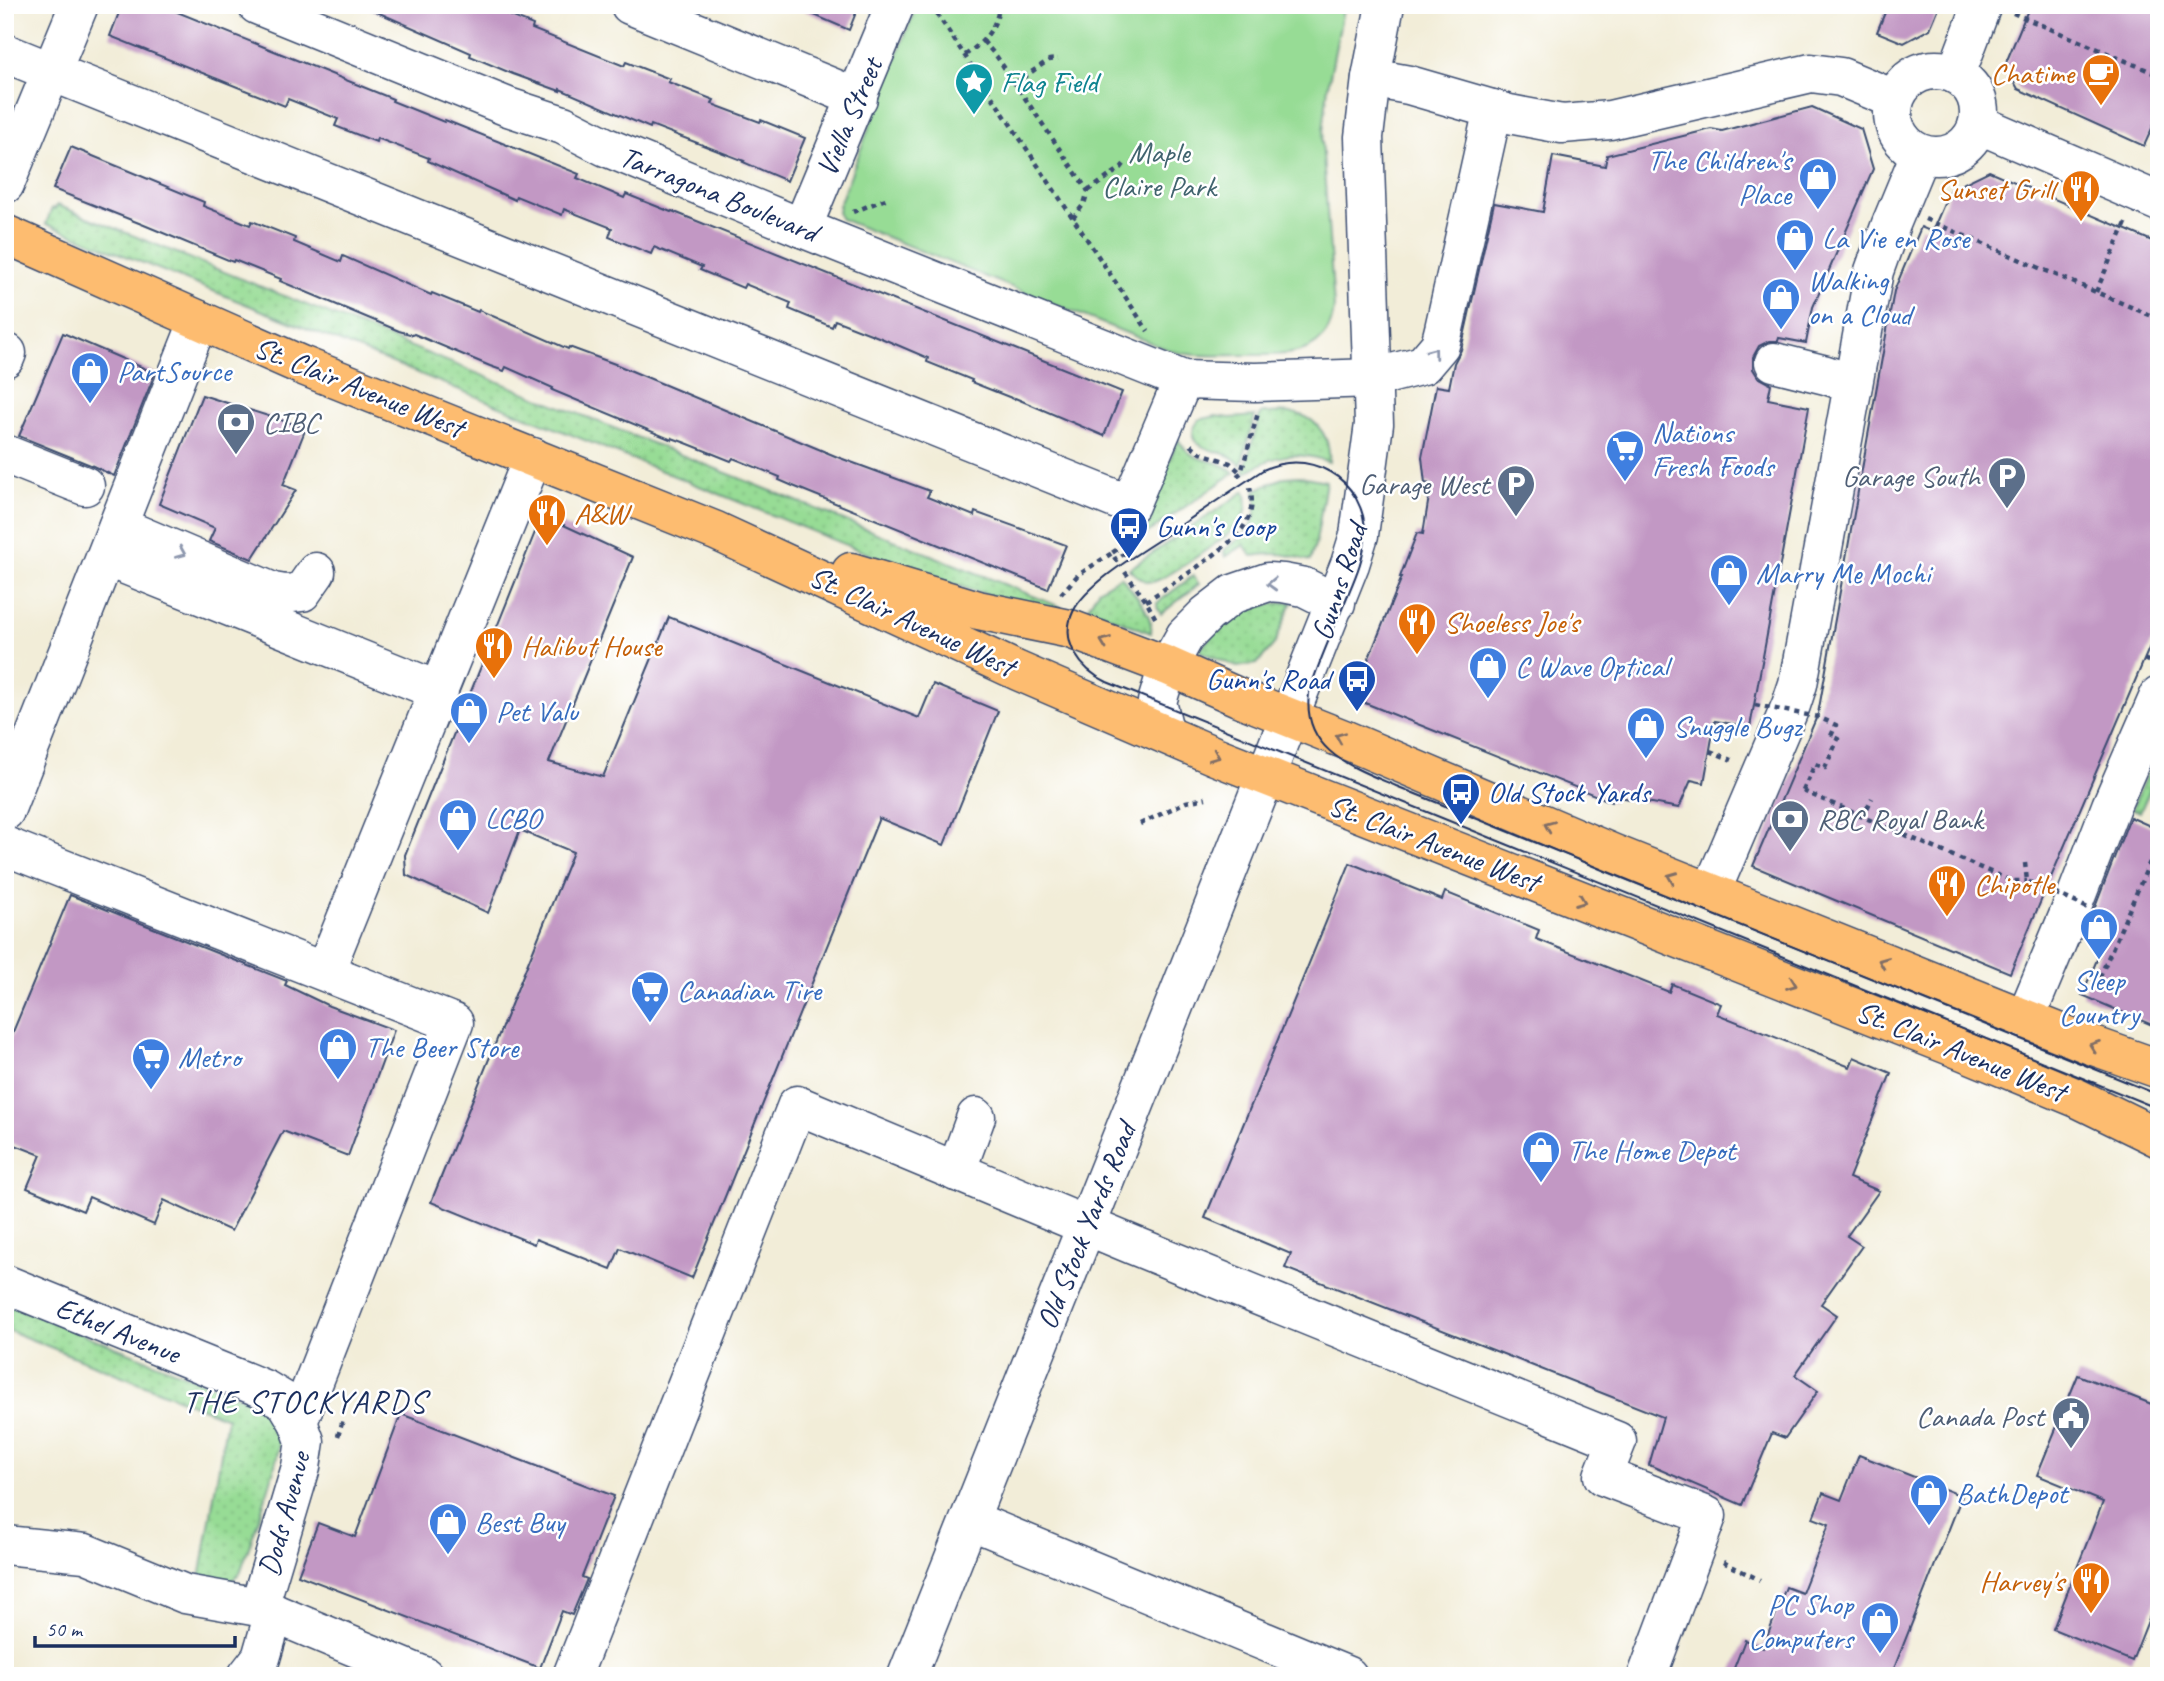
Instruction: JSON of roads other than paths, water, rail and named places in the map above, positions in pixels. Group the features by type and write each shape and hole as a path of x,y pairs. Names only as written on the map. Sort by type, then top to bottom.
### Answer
{"main road":[{"name":"St. Clair Avenue West","path":"5,234 301,365 716,531 1018,671 1165,734 1962,1051 2077,1098 2159,1138"},
{"name":"St. Clair Avenue West","path":"716,531 978,610 1070,629 1168,666 1612,853 2025,1019 2159,1069"}],"street":[{"path":"5,184 79,5"},
{"name":"Tarragona Boulevard","path":"257,5 508,107 563,125 606,147 802,228 1183,380"},
{"path":"630,5 858,98"},
{"name":"Viella Street","path":"802,228 895,5"},
{"name":"Gunns Road","path":"1267,776 1336,603 1359,535 1374,424 1364,137 1371,78 1385,5"},
{"path":"1956,74 1998,9"},
{"path":"5,52 1130,505 1183,380 1255,382 1373,378 1423,365 1433,355 1440,345 1458,296 1493,108"},
{"path":"1940,69 1956,74 1973,90 1979,104 1978,124 1974,135 1964,147 1950,155 1934,157 1920,154 1901,140 1892,121 1894,99 1908,78 1921,72 1940,69"},
{"path":"1371,78 1562,124 1610,120 1811,73 1841,77 1894,99"},
{"path":"1978,124 2159,202"},
{"path":"1711,892 1798,684 1874,271 1920,154"},
{"path":"5,811 199,320"},
{"path":"1774,362 1853,384"},
{"path":"5,454 85,486"},
{"path":"325,971 533,457"},
{"path":"112,542 285,594 302,592 316,572"},
{"path":"112,542 439,691"},
{"path":"1165,734 1157,702 1168,666 1185,636 1233,594 1268,582 1304,587 1336,603"},
{"path":"2025,1019 2159,695"},
{"name":"Old Stock Yards Road","path":"907,1676 1267,776"},
{"path":"5,846 454,1023 298,1422"},
{"path":"572,1676 797,1105 1085,1226 1617,1441 1602,1476 1707,1516 1647,1676"},
{"path":"956,1172 976,1117"},
{"name":"Ethel Avenue","path":"5,1284 266,1390 286,1402 298,1422"},
{"name":"Dods Avenue","path":"247,1676 261,1658 267,1610 301,1467 305,1441 298,1422"},
{"path":"970,1520 1348,1676"},
{"path":"5,1545 85,1553 185,1594 267,1610 424,1676"}],"tram line":[{"path":"2159,1095 1396,786 1347,764 1333,754 1313,729 1309,713 1309,693 1359,567 1365,543 1365,526 1360,507 1351,491 1338,477 1322,468 1296,463 1280,464 1263,470 1102,579 1073,612 1069,634 1075,654 1089,670 1107,682 2159,1109"}],"place":[{"name":"Chatime","path":"2101,107"},
{"name":"Flag Field","path":"974,116"},
{"name":"The Children's Place","path":"1818,211"},
{"name":"Sunset Grill","path":"2081,223"},
{"name":"La Vie en Rose","path":"1795,272"},
{"name":"Walking on a Cloud","path":"1781,331"},
{"name":"PartSource","path":"90,405"},
{"name":"CIBC","path":"236,456"},
{"name":"Nations Fresh Foods","path":"1625,483"},
{"name":"Garage South","path":"2007,510"},
{"name":"Garage West","path":"1516,518"},
{"name":"A&W","path":"547,547"},
{"name":"Gunn's Loop","path":"1129,560"},
{"name":"Marry Me Mochi","path":"1729,607"},
{"name":"Shoeless Joe's","path":"1417,656"},
{"name":"Halibut House","path":"494,680"},
{"name":"C Wave Optical","path":"1488,700"},
{"name":"Gunn's Road","path":"1357,713"},
{"name":"Pet Valu","path":"469,745"},
{"name":"Snuggle Bugz","path":"1646,760"},
{"name":"Old Stock Yards","path":"1461,826"},
{"name":"LCBO","path":"458,852"},
{"name":"RBC Royal Bank","path":"1790,853"},
{"name":"Chipotle","path":"1947,918"},
{"name":"Sleep Country","path":"2099,961"},
{"name":"Canadian Tire","path":"650,1024"},
{"name":"The Beer Store","path":"338,1081"},
{"name":"Metro","path":"151,1091"},
{"name":"The Home Depot","path":"1541,1184"},
{"name":"Canada Post","path":"2071,1450"},
{"name":"BathDepot","path":"1929,1527"},
{"name":"Best Buy","path":"448,1556"},
{"name":"Harvey's","path":"2091,1615"},
{"name":"PC Shop Computers","path":"1880,1655"}],"district":[{"name":"THE STOCKYARDS","path":"305,1401"}],"park label":[{"name":"Maple Claire Park","path":"1159,169"}]}
